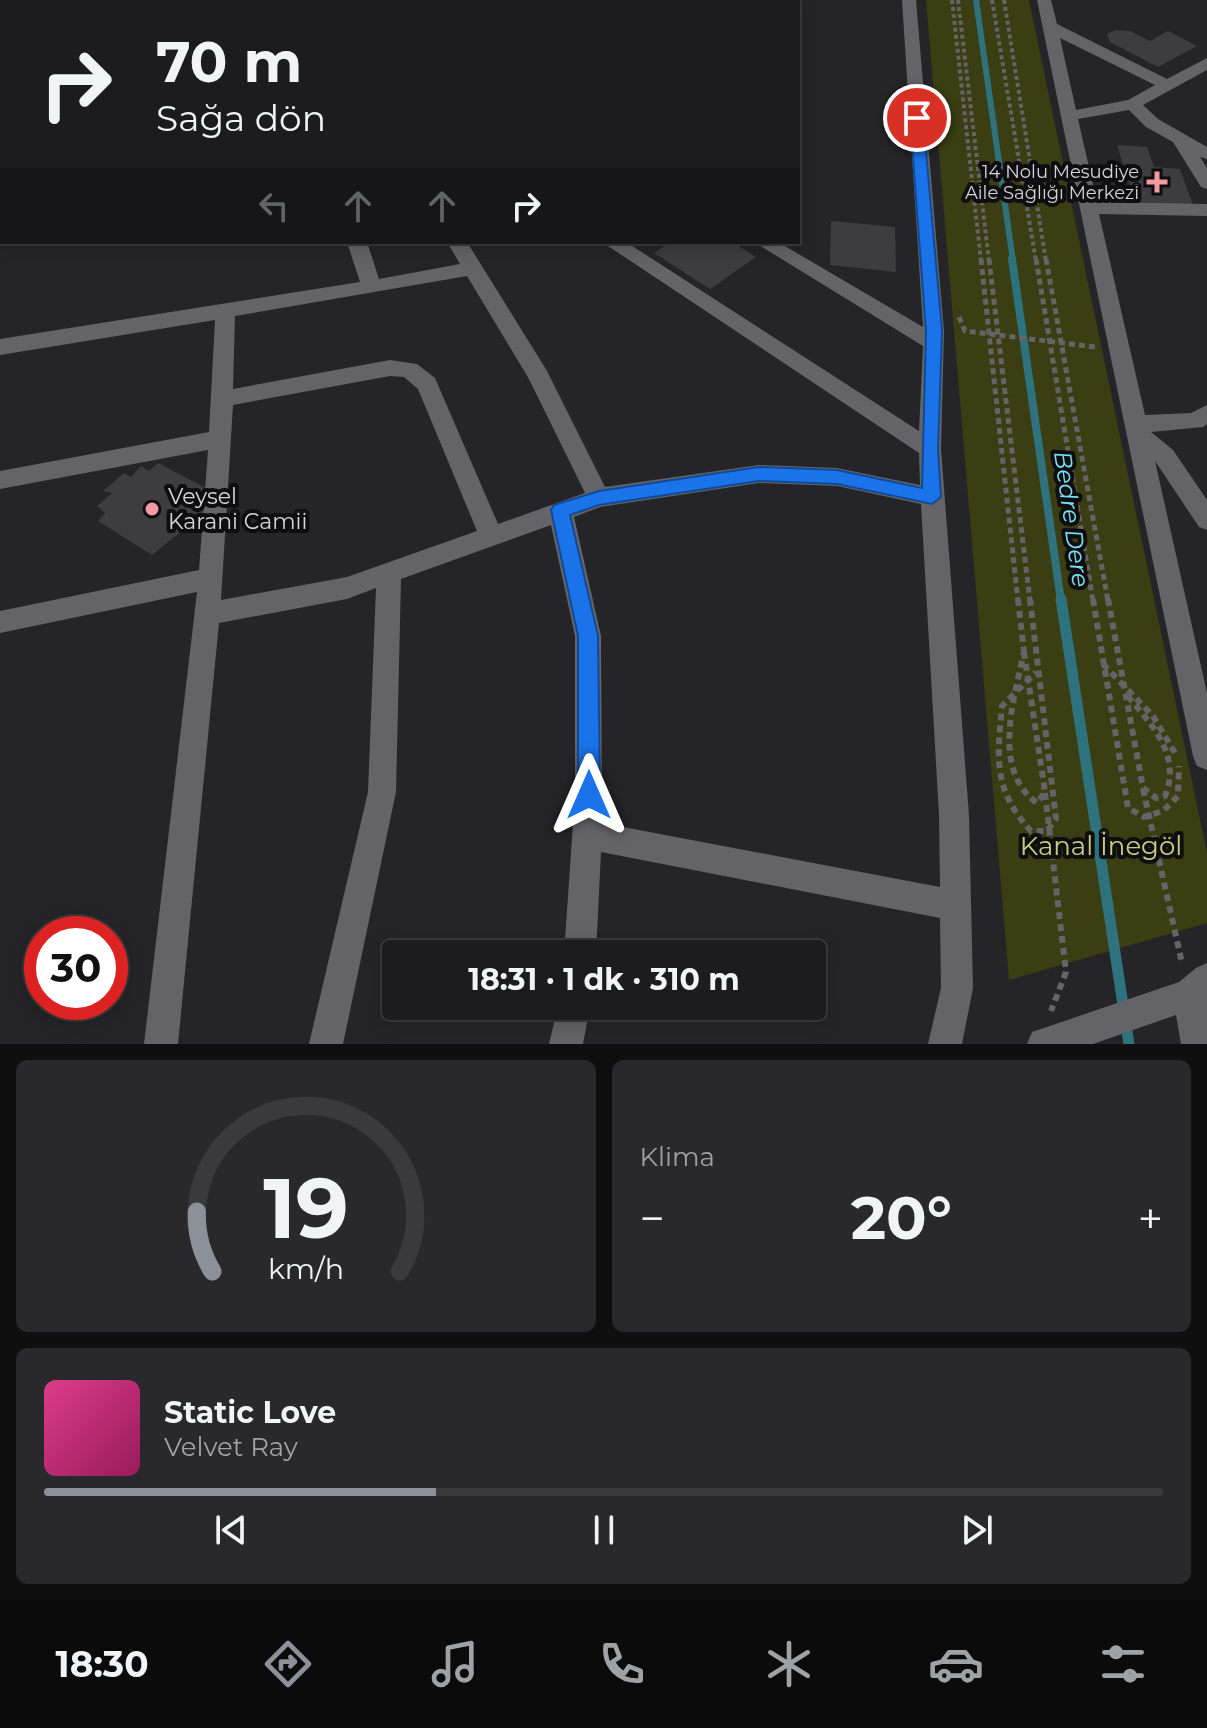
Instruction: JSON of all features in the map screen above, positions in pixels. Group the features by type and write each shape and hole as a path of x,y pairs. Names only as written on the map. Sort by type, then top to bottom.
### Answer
{"street":[{"path":"909,0 931,295 932,497 954,815 957,988 945,1044"},
{"path":"1044,0 1207,756"},
{"path":"1050,27 1167,85"},
{"path":"1069,116 1133,104 1207,63"},
{"path":"1133,104 1152,123 1207,154"},
{"path":"1182,142 1207,183"},
{"path":"1089,208 1207,210"},
{"path":"358,244 372,287"},
{"path":"458,244 539,377 599,498"},
{"path":"615,244 930,449"},
{"path":"767,244 933,342"},
{"path":"0,347 225,312 472,268"},
{"path":"161,1044 207,614 221,439 225,312"},
{"path":"223,399 390,368 416,373 427,384 491,535"},
{"path":"1136,428 1203,419"},
{"path":"1136,428 1165,456 1207,520"},
{"path":"0,480 221,439"},
{"path":"207,614 347,588 599,498 759,474 837,477 932,497"},
{"path":"560,510 588,636 587,835 581,940"},
{"path":"326,1044 382,792 389,574"},
{"path":"1,625 210,578"},
{"path":"587,835 955,905"},
{"path":"1046,1034 1136,1011 1198,987 1198,1044"},
{"path":"566,1044 571,1020"}],"path":[{"path":"955,0 1024,652 1050,827 1066,972 1046,1034"},
{"path":"955,0 1056,819 1047,831 1031,831 1005,802 997,760 1002,706 1036,672"},
{"path":"992,0 1103,664 1128,808 1137,816 1149,817 1163,811 1178,796 1181,772 1169,739 1124,684 1103,664"},
{"path":"1004,0 1061,342 1143,788 1198,987"},
{"path":"931,295 952,299 965,331 1120,350"},
{"path":"1024,652 1011,713 1011,768 1018,789 1026,799 1037,803 1045,792"},
{"path":"1126,694 1164,741 1171,767 1165,796 1156,798 1143,788"}],"green space":[{"name":"Kanal İnegöl","path":"926,0 1029,0 1207,853 1207,923 1009,980"}],"building":[{"path":"1116,30 1130,31 1150,41 1168,31 1197,46 1158,67 1110,42 1107,34"},
{"name":"14 Nolu Mesudiye Aile Sağlığı Merkezi","path":"1117,145 1147,147 1154,167 1180,169 1194,208 1138,204"},
{"path":"831,221 895,227 896,272 830,265"},
{"path":"667,244 735,244 756,257 710,289 654,253"},
{"name":"Veysel Karani Camii","path":"158,463 206,488 203,514 152,555 98,521 105,513 97,506 112,493 103,491 124,473 131,477 141,466 149,471"}],"waterway":[{"name":"Bedre Dere","path":"976,0 1013,261"},
{"name":"Bedre Dere","path":"1012,259 1061,601"},
{"name":"Bedre Dere","path":"1061,599 1129,1044"}],"place":[{"name":"14 Nolu Mesudiye Aile Sağlığı Merkezi","path":"1157,182"},
{"name":"Veysel Karani Camii","path":"152,509"}],"route":[{"path":"589,795 588,636 560,510 599,498 759,474 837,477 932,497 930,449 934,331 917,118"}]}
